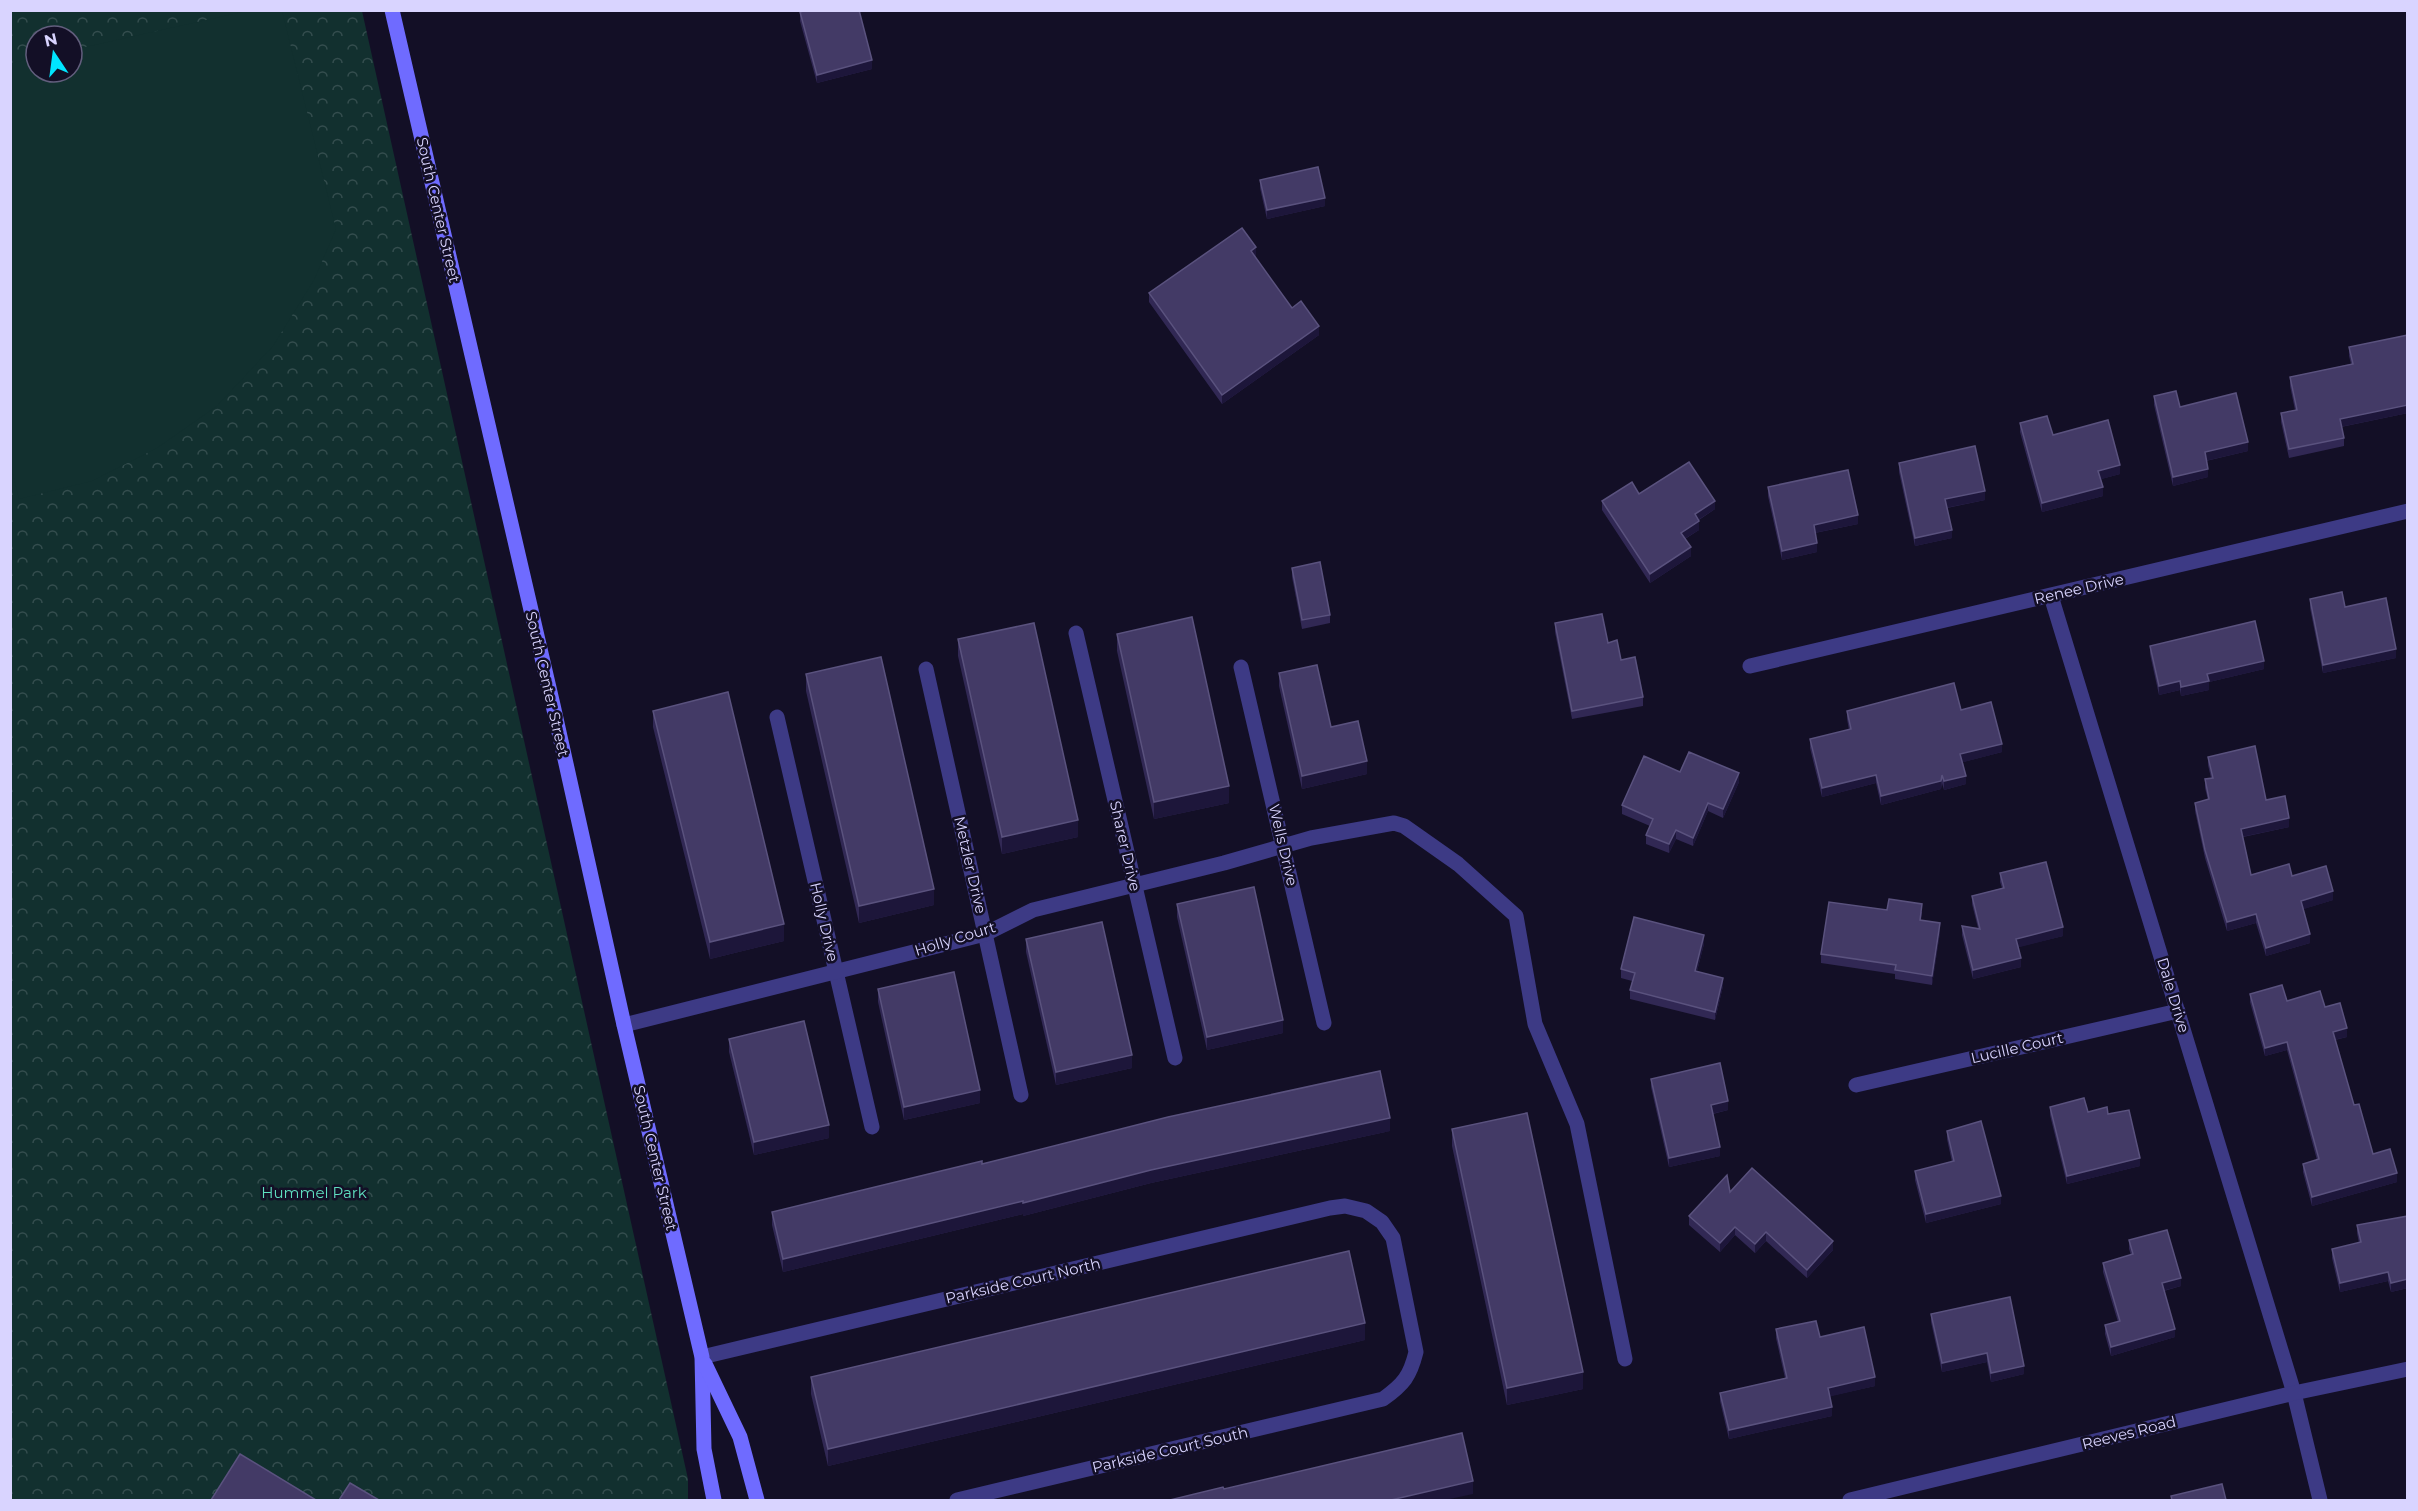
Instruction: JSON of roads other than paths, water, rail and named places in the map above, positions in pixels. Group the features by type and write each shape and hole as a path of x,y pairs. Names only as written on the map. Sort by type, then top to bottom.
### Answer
{"main road":[{"name":"South Center Street","path":"392,10 702,1357 704,1449 714,1500"},
{"name":"South Center Street","path":"702,1357 740,1437 757,1500"}],"street":[{"name":"Renee Drive","path":"1750,666 2408,512"},
{"name":"Dale Drive","path":"2051,596 2294,1393 2320,1500"},
{"name":"Sharer Drive","path":"1076,633 1175,1058"},
{"name":"Wells Drive","path":"1241,667 1324,1023"},
{"name":"Metzler Drive","path":"926,669 1021,1095"},
{"name":"Holly Drive","path":"777,717 872,1127"},
{"name":"Holly Court","path":"624,1025 985,934 1033,910 1311,838 1394,823 1404,826 1458,864 1516,916 1535,1024 1576,1124 1625,1359"},
{"name":"Lucille Court","path":"1856,1085 2178,1011"},
{"name":"Parkside Court North","path":"702,1357 1345,1206 1366,1211 1382,1222 1393,1238 1415,1337 1416,1352 1412,1370 1401,1386 1383,1399"},
{"name":"Reeves Road","path":"1850,1500 2294,1393 2408,1369"},
{"name":"Parkside Court South","path":"957,1500 1383,1399"}],"park label":[{"name":"Hummel Park","path":"314,1193"}]}
